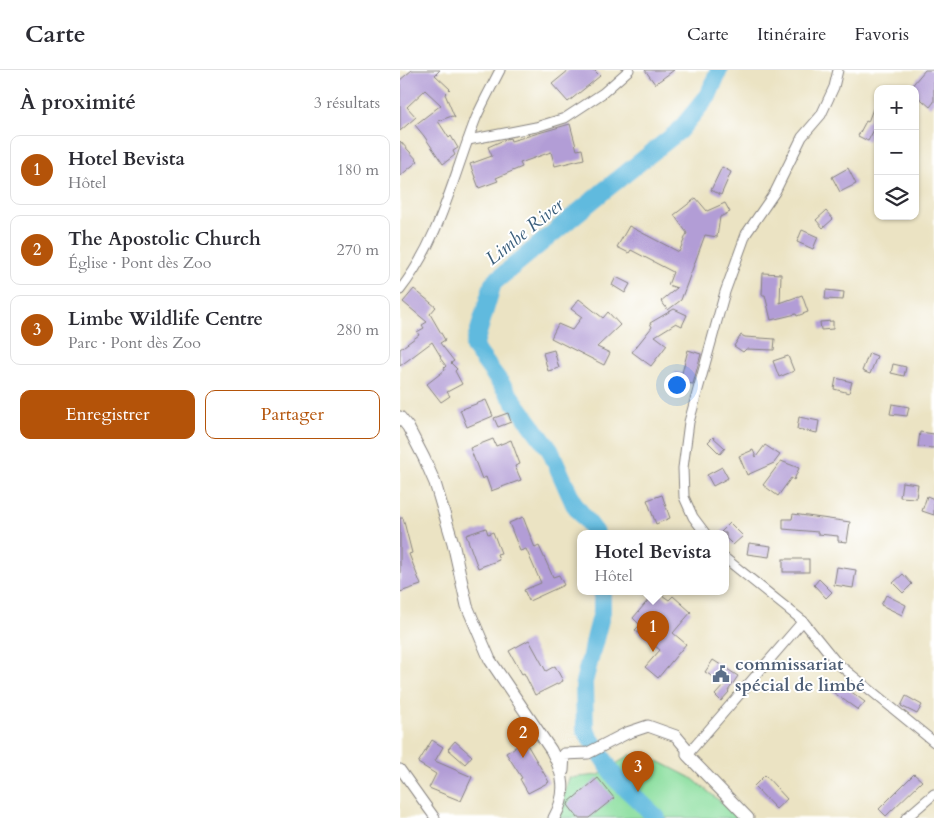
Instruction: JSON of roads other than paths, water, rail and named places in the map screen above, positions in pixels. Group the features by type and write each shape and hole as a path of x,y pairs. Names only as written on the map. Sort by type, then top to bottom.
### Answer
{"street":[{"path":"400,290 415,271 443,214 477,117 500,70"},
{"path":"468,140 536,127 565,118 603,93 629,70"},
{"path":"703,530 693,517 684,497 683,468 689,422 724,292 746,234 775,192 802,137 822,115 834,87 838,70"},
{"path":"400,416 404,429 424,458 435,483 453,543 467,606 490,660 551,750 563,776"},
{"path":"729,561 803,621 837,663 934,742"},
{"path":"687,754 803,621"},
{"path":"554,818 562,795 564,754 588,753 610,741 648,726 676,736 687,749 687,754 748,818"},
{"path":"400,769 435,818"},
{"path":"906,818 934,794"}],"waterway":[{"name":"Limbe River","path":"594,530 574,504 550,450 474,347 493,283 679,131 708,96 719,70"},
{"name":"Limbe River","path":"602,595 602,612 584,682 585,730 617,780 657,818"}],"place":[{"name":"Hotel Bevista","path":"653,652"},
{"name":"commissariat spécial de limbé","path":"721,674"},
{"name":"The Apostolic Church","path":"523,758"},
{"name":"Limbe Wildlife Centre","path":"638,792"}]}
